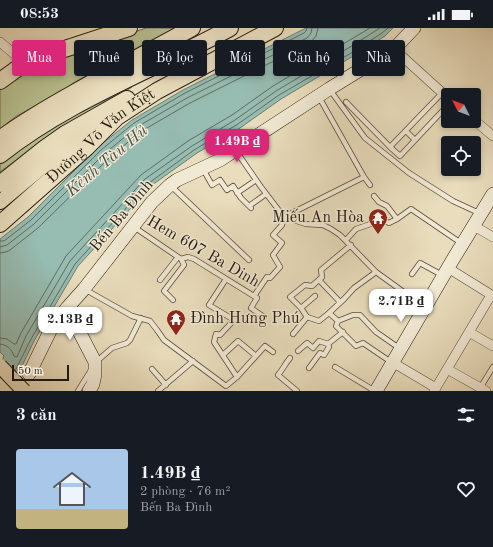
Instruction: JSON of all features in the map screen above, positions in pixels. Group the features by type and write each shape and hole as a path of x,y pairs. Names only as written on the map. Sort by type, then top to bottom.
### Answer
{"highway":[{"path":"0,139 40,112 192,28"},
{"name":"Đường Võ Văn Kiệt","path":"0,155 46,123 70,109 230,28"},
{"name":"Đường Võ Văn Kiệt","path":"207,54 254,28"},
{"name":"Đường Võ Văn Kiệt","path":"0,224 86,148 117,117 157,91 275,28"},
{"path":"66,48 120,29"},
{"path":"0,81 12,72"},
{"name":"Đường Võ Văn Kiệt","path":"0,184 65,134 167,76"},
{"path":"157,91 174,76"}],"main road":[{"path":"0,202 42,167 101,125 117,117"},
{"path":"0,366 24,391"},
{"path":"0,385 6,391"}],"street":[{"name":"Bến Ba Đình","path":"403,40 414,28"},
{"path":"0,42 12,52"},
{"path":"405,59 441,91"},
{"name":"Bến Ba Đình","path":"28,374 51,329 134,227 152,202 170,185 177,180 220,160 352,75"},
{"path":"481,126 493,136"},
{"path":"376,391 493,194"},
{"path":"474,226 493,237"},
{"path":"392,362 435,389 492,294 446,272"},
{"path":"67,308 95,362 93,384 89,391"},
{"path":"469,332 493,346"},
{"path":"447,369 483,389"}],"lane":[{"path":"324,92 364,177 370,185"},
{"path":"324,92 365,138 408,173 453,201 481,214"},
{"path":"390,147 441,99"},
{"path":"346,102 400,156 441,112"},
{"path":"406,131 415,140"},
{"path":"235,150 284,217 306,224 323,225 331,228 346,240 376,272 425,307"},
{"path":"203,168 212,185 220,180 227,190 233,186 241,198 250,207 266,194"},
{"path":"254,296 267,277 270,278 280,267 273,255 282,243 273,235 282,225 284,217 364,177"},
{"path":"237,193 256,180"},
{"path":"170,185 249,260"},
{"path":"374,196 379,202 387,206 397,219"},
{"path":"346,240 356,229 382,220 389,223 411,209 462,244"},
{"name":"Hem 607 Ba Dinh","path":"134,227 180,258 188,257 194,259 257,298 251,308 264,317"},
{"path":"351,245 321,270 322,277 312,286 305,285 290,297 301,308 307,318 319,321 354,288 376,272"},
{"path":"160,280 180,258 184,265 164,291 174,300"},
{"path":"412,274 420,262 446,272"},
{"path":"226,279 209,305 234,320 220,335 216,334 214,342 237,377"},
{"path":"319,280 340,302"},
{"path":"84,289 132,316 150,321 164,340 226,386 237,377 265,346 273,352"},
{"path":"301,308 315,296"},
{"path":"329,312 338,321"},
{"path":"392,362 363,343 356,346 336,326 338,321 353,314 360,315 376,332 400,349"},
{"path":"78,391 95,362 102,358 112,348 127,344 141,318"},
{"path":"293,334 307,318"},
{"path":"328,344 343,332"},
{"path":"223,355 238,341 256,356"},
{"path":"298,351 307,343 313,348 319,341 328,344"},
{"path":"309,368 320,353 324,355 329,348 328,344"},
{"path":"290,358 278,376 297,391"},
{"path":"158,391 193,361"},
{"path":"335,366 376,391"},
{"path":"483,389 493,367"},
{"path":"152,369 166,384"}],"green space":[{"path":"146,28 182,28 159,40 142,40 142,48 134,53 134,40 111,40"},
{"path":"74,52 74,76 89,76 15,117 0,129 0,89 16,76 66,76 66,55"},
{"path":"130,83 132,87 109,102 63,126 0,172 0,164 50,127"}],"water":[{"name":"Kênh Tàu Hủ","path":"306,28 393,28 379,40 352,40 352,57 344,62 344,40 282,40"},
{"name":"Kênh Tàu Hủ","path":"273,45 273,76 320,76 281,99 240,128 197,153 152,185 78,266 34,341 10,391 0,391 0,365 4,356 0,352 0,239 28,217 98,147 132,120 183,90 215,74 215,76 265,76 265,49"}],"place":[{"name":"Miếu An Hòa","path":"378,235"},
{"name":"Đình Hưng Phú","path":"176,336"}]}
